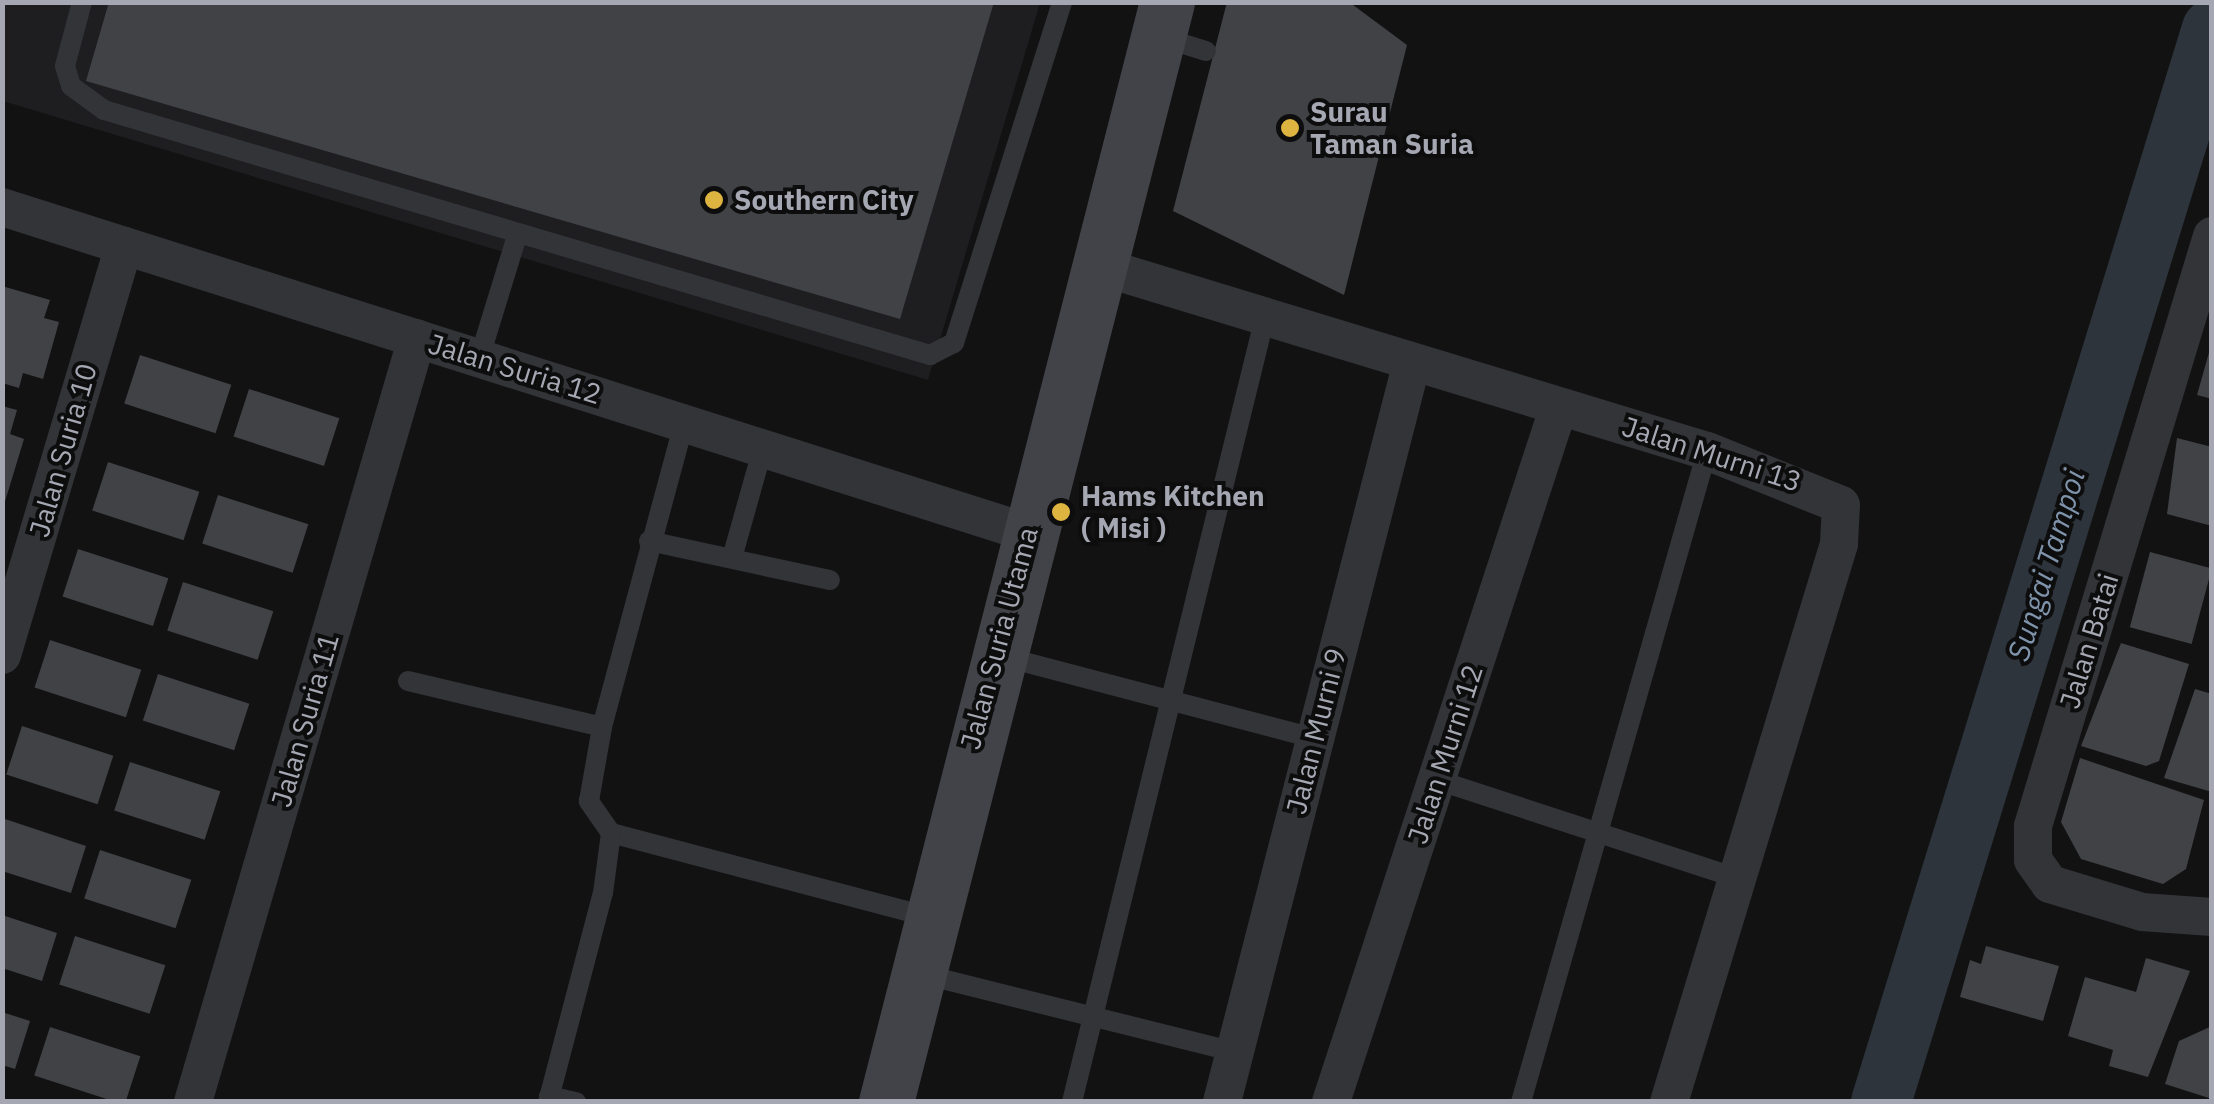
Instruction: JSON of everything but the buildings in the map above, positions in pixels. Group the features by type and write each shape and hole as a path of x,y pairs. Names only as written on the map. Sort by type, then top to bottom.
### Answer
{"main road":[{"name":"Jalan Suria Utama","path":"886,1102 928,917 1026,532 1099,266 1177,30"}],"street":[{"name":"Jalan Suria 12","path":"2,207 1026,532"},
{"name":"Jalan Batai","path":"2212,236 2032,826 2033,860 2050,884 2142,912 2212,916"},
{"name":"Jalan Suria 10","path":"2,654 124,246"},
{"name":"Jalan Murni 13","path":"1099,266 1707,451 1824,491 1842,516 1738,878 1668,1102"},
{"name":"Jalan Suria 11","path":"193,1102 417,338"},
{"name":"Jalan Murni 9","path":"1226,1100 1314,738 1412,362"},
{"name":"Jalan Murni 12","path":"1332,1102 1559,406"}],"lane":[{"path":"82,2 65,66 72,86 104,110 516,236 930,354 954,342 1062,2"},
{"path":"480,356 516,236"},
{"path":"1072,1102 1090,1013 1265,316"},
{"path":"684,423 649,541 602,727 589,800 612,833 928,917"},
{"path":"732,558 763,448"},
{"path":"1521,1102 1707,451"},
{"path":"649,541 830,580"},
{"path":"994,654 1314,738"},
{"path":"408,681 602,727"},
{"path":"1437,780 1600,826 1738,878"},
{"path":"576,1102 548,1099 612,833"},
{"path":"915,972 1235,1052"}],"shaded area":[{"name":"Southern City","path":"2,3 1040,3 928,380 3,101"}],"waterway":[{"name":"Sungai Tampoi","path":"1881,1102 2212,29"}],"place":[{"name":"Surau Taman Suria","path":"1290,128"},
{"name":"Southern City","path":"714,200"},
{"name":"Hams Kitchen ( Misi )","path":"1061,512"}]}
